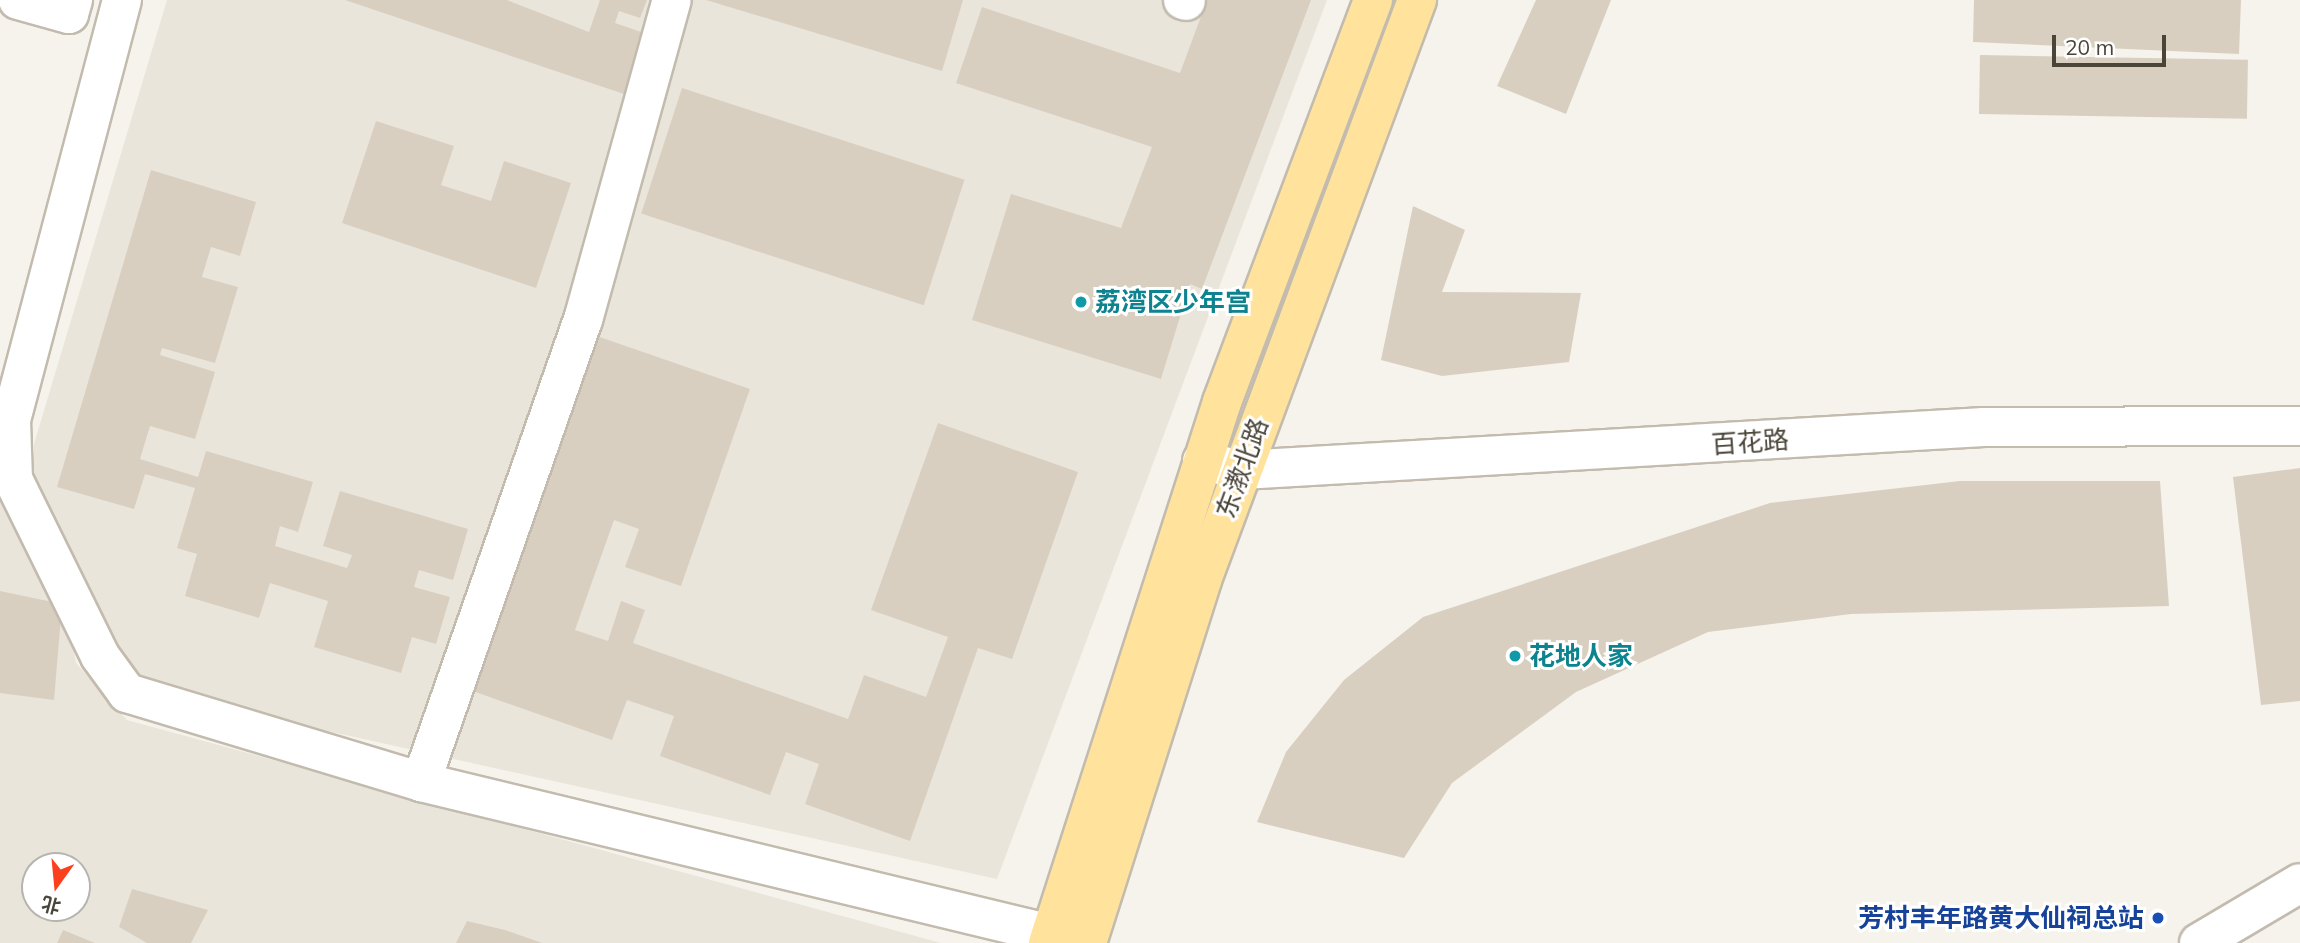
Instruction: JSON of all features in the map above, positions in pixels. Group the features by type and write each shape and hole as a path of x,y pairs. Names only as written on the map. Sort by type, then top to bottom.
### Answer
{"main road":[{"name":"东漖北路","path":"1054,940 1202,461 1373,0"},
{"name":"东漖北路","path":"1087,943 1242,470 1417,0"}],"street":[{"path":"18,0 69,14 73,0"},
{"path":"122,0 13,360 11,420 13,479 100,656 127,692 421,782 1054,940"},
{"path":"421,782 583,320 672,0"},
{"name":"百花路","path":"1202,461 1242,470 1983,427 2300,426"},
{"path":"2199,943 2300,883"}],"shaded area":[{"path":"167,0 1327,0 997,879 146,691 16,504"},
{"path":"0,428 65,601 76,663 127,720 941,943 0,943"}],"building":[{"path":"345,0 507,0 589,32 600,0 647,0 640,18 619,11 615,23 644,33 624,94"},
{"path":"706,0 963,0 942,71"},
{"path":"1207,0 1311,0 1202,289 1190,284 1161,379 972,320 1011,194 1121,228 1152,147 956,83 982,7 1180,73"},
{"path":"1536,0 1611,0 1566,114 1497,86"},
{"path":"1974,0 2241,0 2239,54 1973,42"},
{"path":"1980,55 2248,60 2247,119 1979,114"},
{"path":"682,88 964,180 924,305 641,214"},
{"path":"376,121 454,146 441,185 491,201 504,161 571,183 536,288 342,223"},
{"path":"151,170 256,202 240,256 211,247 202,277 238,287 215,363 162,348 160,355 215,372 195,439 150,426 140,459 198,477 206,451 313,482 298,532 280,526 275,546 347,568 352,555 323,546 340,491 468,529 453,580 419,570 414,587 450,597 436,644 412,637 401,673 314,647 328,601 270,583 259,618 185,596 197,554 177,548 195,488 145,474 134,509 57,487"},
{"path":"1413,206 1465,230 1442,292 1581,293 1569,362 1442,376 1381,360"},
{"path":"588,333 750,389 681,586 625,567 639,529 614,520 575,630 608,641 621,601 645,610 633,643 848,719 864,675 926,697 948,637 871,610 938,423 1078,472 1012,659 978,648 910,841 805,804 819,764 786,752 770,795 660,756 674,716 627,700 612,740 464,688"},
{"path":"2300,468 2300,701 2261,705 2233,477"},
{"name":"花地人家","path":"1960,481 2160,481 2169,606 1851,614 1708,632 1576,692 1452,783 1404,858 1257,822 1286,752 1344,680 1423,617 1770,503"},
{"path":"0,591 62,604 54,700 0,693"},
{"path":"132,889 208,910 191,943 147,943 119,927"},
{"path":"467,921 505,930 542,943 456,943"},
{"path":"63,930 95,943 57,943"}],"place":[{"name":"荔湾区少年宫","path":"1081,302"},
{"name":"花地人家","path":"1515,656"},
{"name":"芳村丰年路黄大仙祠总站","path":"2158,918"}]}
